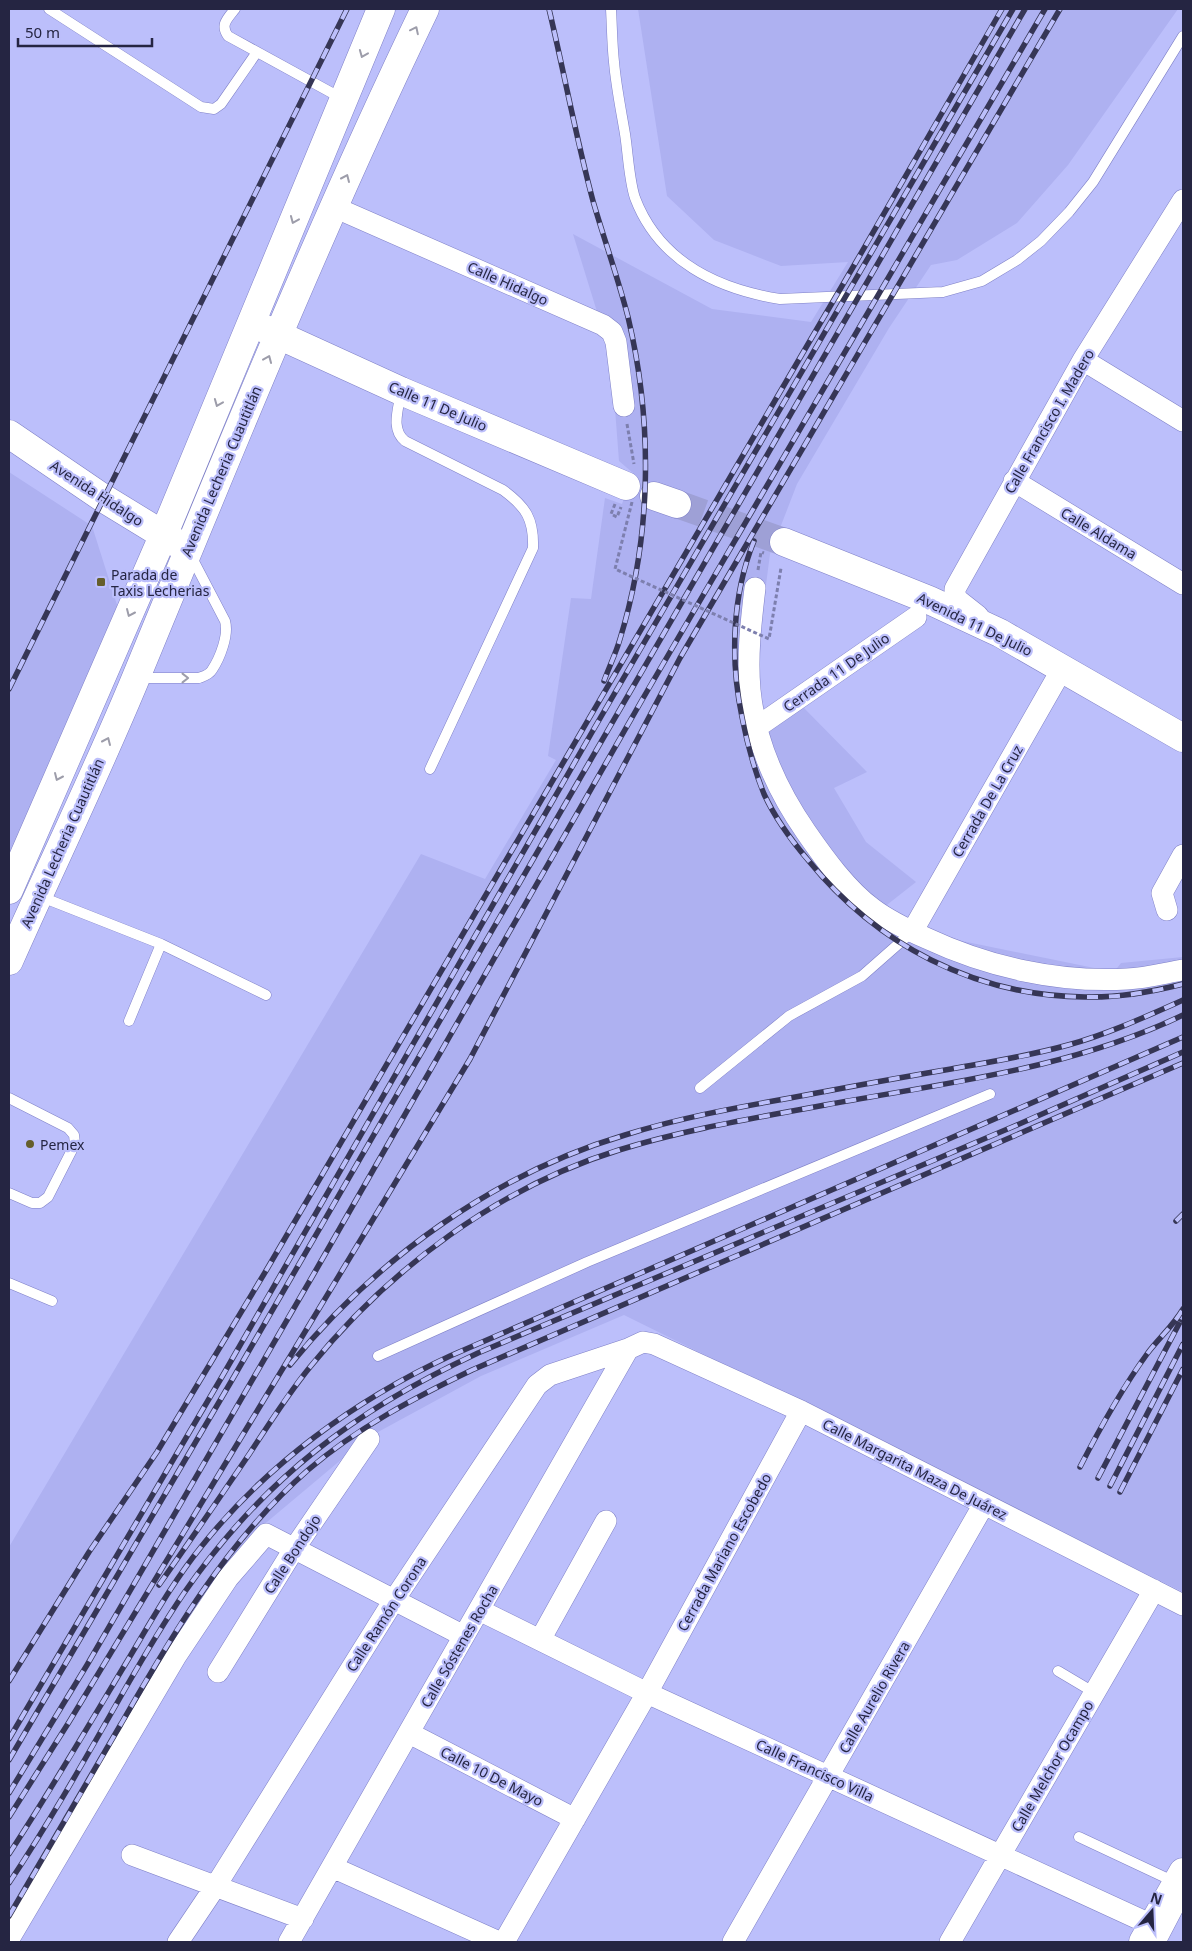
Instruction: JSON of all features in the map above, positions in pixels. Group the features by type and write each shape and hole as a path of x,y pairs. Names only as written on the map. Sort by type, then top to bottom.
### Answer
{"main road":[{"name":"Avenida Lecheria Cuautitlán","path":"9,890 164,536 381,9"},
{"name":"Avenida Lecheria Cuautitlán","path":"9,961 136,678 188,549 375,112 425,9"},
{"path":"344,100 375,112"},
{"name":"Calle 11 De Julio","path":"251,322 401,391 647,497"},
{"name":"Avenida Hidalgo","path":"9,434 164,536 188,549"},
{"name":"Avenida 11 De Julio","path":"782,555 929,600 1000,633 1183,738"},
{"path":"1152,1937 1181,1885"}],"street":[{"name":"Calle Francisco I. Madero","path":"1000,633 959,601 954,596 955,589 1083,360 1183,200"},
{"name":"Calle Hidalgo","path":"334,207 608,328 616,342 624,406"},
{"path":"1083,360 1183,421"},
{"name":"Calle Aldama","path":"1014,481 1183,584"},
{"path":"756,588 749,645 750,690 757,728 770,769 788,806 820,852 843,880 872,909 912,932 968,956 1014,969 1075,979 1128,980 1183,970"},
{"name":"Cerrada 11 De Julio","path":"757,728 916,617"},
{"name":"Cerrada De La Cruz","path":"912,932 1062,669"},
{"path":"1167,910 1162,893 1183,855"},
{"name":"Calle Margarita Maza De Juárez","path":"635,1346 654,1344 801,1411 1183,1604"},
{"name":"Calle Ramón Corona","path":"178,1942 215,1887 394,1600 537,1385 550,1375 635,1346"},
{"name":"Calle Sóstenes Rocha","path":"289,1942 479,1610 635,1346"},
{"name":"Cerrada Mariano Escobedo","path":"647,1692 801,1411"},
{"name":"Calle Bondojo","path":"218,1672 294,1548 369,1439"},
{"name":"Calle Aurelio Rivera","path":"733,1942 984,1504"},
{"path":"540,1640 606,1521"},
{"path":"9,1939 176,1656 228,1578 266,1534 464,1636"},
{"name":"Calle Melchor Ocampo","path":"950,1942 1154,1590"},
{"name":"Calle Francisco Villa","path":"479,1610 647,1692 1000,1855 1152,1937"},
{"path":"504,1942 647,1692"},
{"name":"Calle 10 De Mayo","path":"409,1733 575,1819"},
{"path":"132,1855 302,1919"},
{"path":"332,1867 499,1942"}],"lane":[{"path":"49,9 201,107 214,109 221,104 257,52"},
{"path":"235,9 224,24 224,31 228,36 344,100"},
{"path":"611,9 614,63 634,196 647,225 672,253 697,272 729,287 754,295 780,299 943,292 982,280 1017,260 1041,241 1069,212 1093,182 1183,36"},
{"path":"401,391 396,428 399,436 405,441 503,490 518,501 528,515 533,530 533,548 430,769"},
{"path":"136,678 198,678 207,675 212,670 226,640 228,629 225,621 188,549"},
{"path":"38,896 161,944 266,995"},
{"path":"700,1088 789,1016 862,976 912,932"},
{"path":"128,1021 161,944"},
{"path":"378,1356 587,1262 990,1094"},
{"path":"9,1098 68,1128 74,1135 75,1144 48,1197 40,1203 32,1203 9,1193"},
{"path":"9,1283 52,1301"},
{"path":"1058,1671 1095,1693"},
{"path":"1080,1837 1181,1885"}],"path":[{"path":"647,497 615,569 770,639 782,555"}],"shaded area":[{"path":"638,9 1178,9 1068,165 1017,223 957,260 931,265 889,328 797,484 770,554 761,623 757,702 768,728 801,705 867,772 834,788 866,842 916,882 883,908 957,940 1114,972 1121,963 1183,957 1183,1592 624,1315 481,1376 367,1438 261,1527 9,1941 9,1547 421,854 485,879 556,760 548,756 571,598 591,599 605,498 622,504 633,473 619,461 611,357 573,234 712,309 811,322 848,262 781,266 714,240 667,196"},
{"path":"9,472 92,526 118,608 9,860"}],"tunnel":[{"path":"677,504 784,542"}],"railway":[{"path":"9,689 347,9"},
{"path":"549,9 593,201 628,317 642,397 645,478 638,560 631,600 617,650 604,681"},
{"path":"9,1681 89,1552 157,1452 267,1269 1002,9"},
{"path":"9,1739 223,1375 595,727 1013,9"},
{"path":"9,1760 232,1380 1025,9"},
{"path":"9,1793 87,1665 316,1270 642,700 1045,9"},
{"path":"9,1817 69,1722 470,1059 680,658 1060,9"},
{"path":"754,541 741,583 735,628 738,695 746,736 760,785 773,812 796,845 835,890 865,917 897,940 931,960 967,976 1005,987 1044,994 1110,997 1159,990 1183,984"},
{"path":"290,1365 324,1326 360,1290 399,1256 441,1225 484,1197 529,1172 577,1152 645,1129 707,1114 1053,1049 1083,1041 1183,1000"},
{"path":"159,1585 239,1470 286,1398 341,1331 411,1265 489,1209 531,1186 575,1166 644,1143 721,1124 1007,1072 1097,1049 1183,1015"},
{"path":"9,1854 160,1606 190,1561 226,1517 254,1489 283,1462 347,1414 415,1373 450,1356 1183,1037"},
{"path":"9,1883 54,1811 161,1628 184,1593 214,1553 279,1482 351,1424 433,1375 478,1353 1017,1125 1183,1052"},
{"path":"9,1916 161,1655 204,1589 227,1557 279,1498 308,1470 346,1441 408,1403 472,1370 1183,1063"},
{"path":"1176,1221 1183,1214"},
{"path":"1080,1467 1128,1381 1183,1309"},
{"path":"1098,1478 1180,1322"},
{"path":"1110,1486 1183,1344"},
{"path":"1120,1492 1183,1369"}],"place":[{"name":"Parada de Taxis Lecherias","path":"101,582"},
{"name":"Pemex","path":"30,1144"}]}
